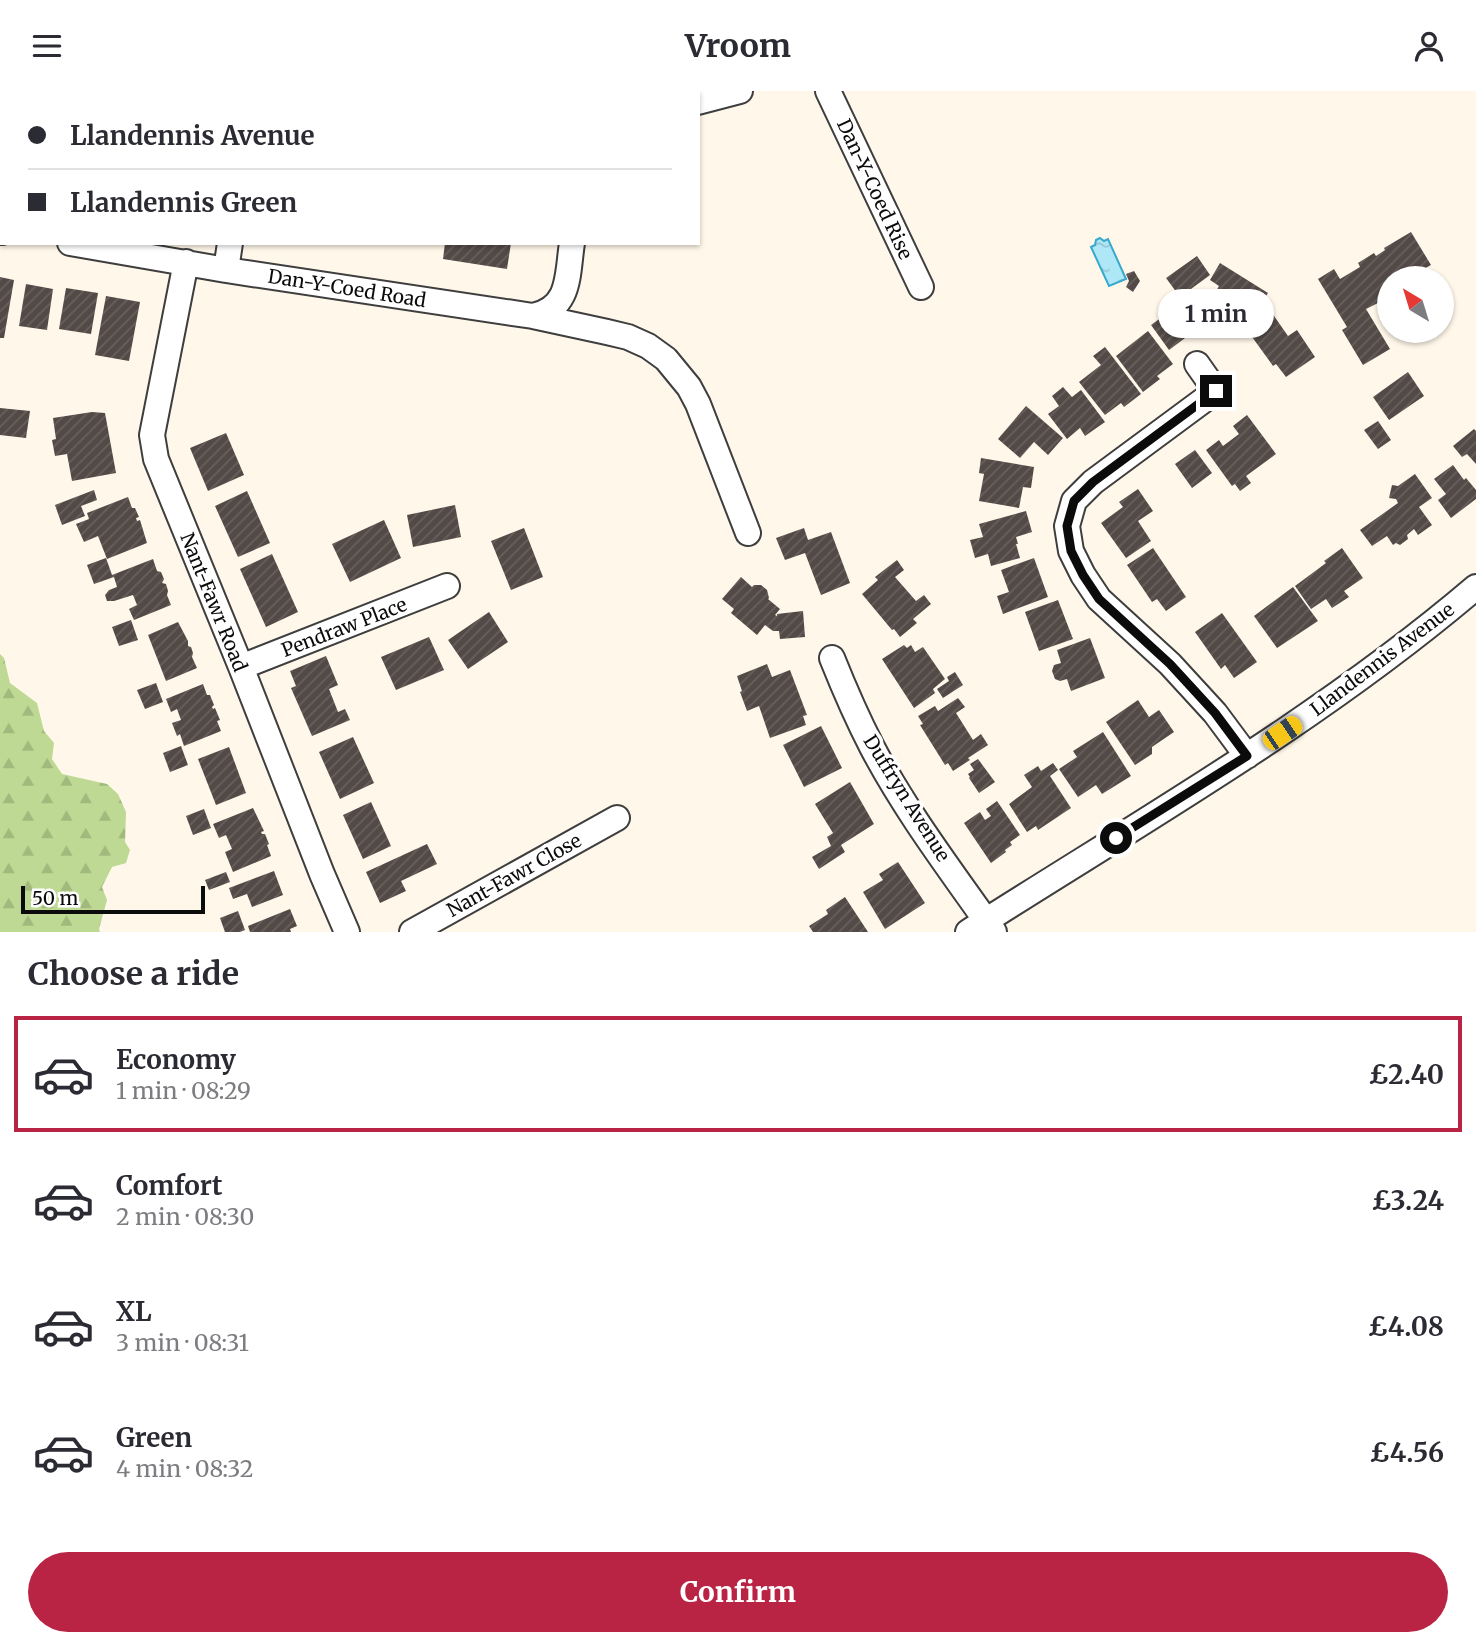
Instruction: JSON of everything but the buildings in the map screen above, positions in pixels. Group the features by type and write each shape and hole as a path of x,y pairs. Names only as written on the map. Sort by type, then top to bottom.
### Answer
{"street":[{"path":"700,101 740,91"},
{"name":"Dan-Y-Coed Rise","path":"828,91 921,287"},
{"name":"Dan-Y-Coed Road","path":"82,245 226,270 533,316 628,337 648,346 666,359 689,387 748,533"},
{"path":"226,270 230,245"},
{"path":"533,316 547,313 562,297 572,245"},
{"name":"Nant-Fawr Road","path":"186,262 152,435 153,447 347,932"},
{"path":"1197,363 1216,391 1093,482 1074,501 1067,526 1071,551 1099,599 1170,664 1215,713 1247,756"},
{"name":"Pendraw Place","path":"241,667 447,586"},
{"name":"Llandennis Avenue","path":"982,928 1317,709 1390,656 1476,587"},
{"name":"Duffryn Avenue","path":"832,658 871,746 982,928"},
{"name":"Nant-Fawr Close","path":"412,932 617,818"}],"green space":[{"path":"0,654 4,658 10,683 37,703 44,731 54,743 52,759 62,774 107,784 118,794 126,812 125,842 130,850 126,863 112,867 102,887 107,900 100,932 0,932"}],"water":[{"path":"1100,238 1104,241 1108,239 1126,279 1109,286 1091,247"}],"route":[{"path":"1116,838 1247,756 1215,713 1170,664 1099,599 1071,551 1067,526 1074,501 1093,482 1216,391"}]}
